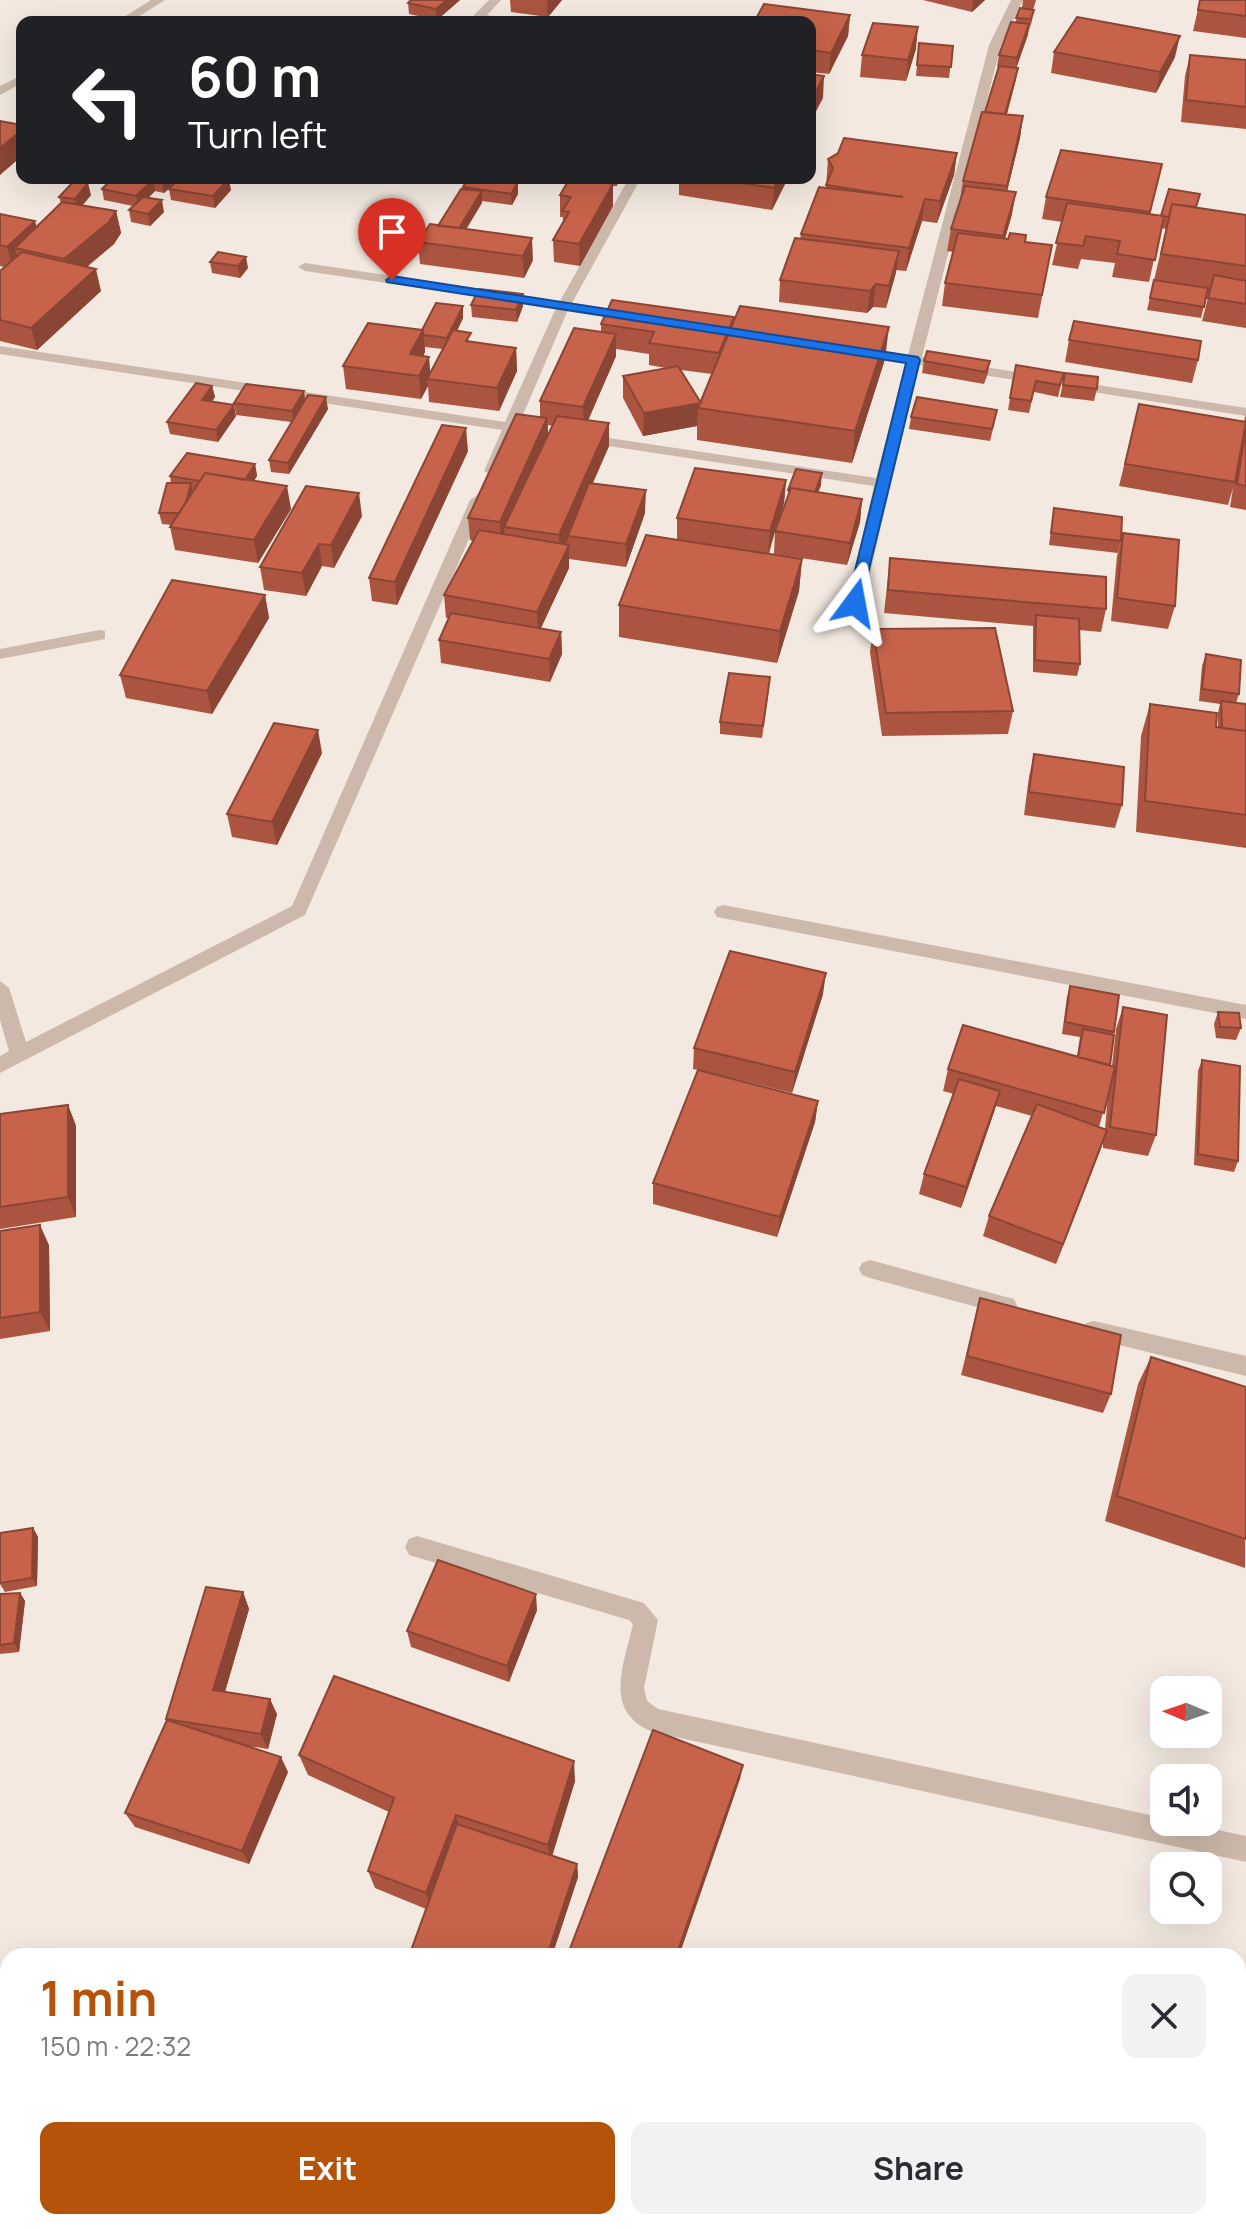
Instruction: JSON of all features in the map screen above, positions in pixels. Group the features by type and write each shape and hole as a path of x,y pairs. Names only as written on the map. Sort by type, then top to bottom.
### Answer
{"street":[{"path":"132,16 159,0"},
{"path":"479,16 495,0"},
{"path":"855,603 882,483 995,45 1017,0"},
{"path":"0,1065 299,910 564,305 632,184"},
{"path":"305,267 655,319"},
{"path":"837,348 1246,412"},
{"path":"0,350 541,432"},
{"path":"572,436 882,483"},
{"path":"0,654 99,635"},
{"path":"723,912 1246,1012"},
{"path":"0,988 20,1054"},
{"path":"870,1269 1031,1313"},
{"path":"1075,1325 1246,1366"},
{"path":"417,1547 636,1611 646,1620 632,1688 636,1708 653,1720 1246,1849"}],"building":[{"path":"411,0 447,0 436,9 408,3"},
{"path":"1200,0 1246,0 1246,16 1198,10"},
{"path":"764,4 850,15 831,53 816,51 816,16 757,16"},
{"path":"1020,8 1034,10 1031,19 1016,18"},
{"path":"1077,17 1180,36 1160,72 1054,52"},
{"path":"1011,22 1029,24 1017,58 999,55"},
{"path":"873,23 918,27 908,60 862,55"},
{"path":"919,43 953,46 951,67 917,65"},
{"path":"1190,55 1246,60 1246,107 1186,100"},
{"path":"999,66 1018,68 1005,114 985,112"},
{"path":"816,75 824,76 816,92"},
{"path":"982,112 1023,116 1007,186 963,181"},
{"path":"0,121 16,124 16,135 0,148"},
{"path":"844,138 957,153 940,201 925,199 909,248 801,234 819,187 903,197 826,185 833,168 828,159 838,153"},
{"path":"1061,150 1162,164 1150,212 1046,197"},
{"path":"71,184 87,184 75,199 59,197"},
{"path":"107,184 149,184 136,196 102,189"},
{"path":"174,184 224,184 213,196 169,189"},
{"path":"465,184 517,184 511,194 463,187"},
{"path":"566,184 613,184 579,244 553,240 569,212 562,211 571,197 560,195"},
{"path":"748,184 776,184 774,188"},
{"path":"965,186 1016,192 1003,236 951,229"},
{"path":"461,189 482,191 459,228 438,226"},
{"path":"1169,189 1200,194 1196,207 1172,204 1169,217 1161,216"},
{"path":"143,197 162,200 148,214 129,210"},
{"path":"62,202 116,211 109,222 64,259 15,248"},
{"path":"1067,203 1164,216 1155,260 1117,254 1120,241 1086,236 1083,246 1056,243"},
{"path":"1172,204 1246,215 1246,266 1161,254"},
{"path":"0,214 35,221 7,247 0,245"},
{"path":"430,224 532,238 523,256 418,242"},
{"path":"958,233 1008,239 1010,233 1026,235 1025,242 1052,245 1042,295 945,283"},
{"path":"795,238 899,251 889,286 876,284 870,291 780,280"},
{"path":"22,252 96,269 31,328 0,320 0,271"},
{"path":"218,252 246,257 238,266 210,262"},
{"path":"1214,275 1246,281 1246,304 1208,298"},
{"path":"1154,280 1208,288 1204,307 1150,298"},
{"path":"479,289 523,294 516,310 471,305"},
{"path":"612,300 734,317 719,353 649,343 654,332 601,324"},
{"path":"436,303 463,306 447,338 424,335 422,330"},
{"path":"740,306 889,327 855,431 698,408"},
{"path":"1074,321 1201,341 1198,360 1069,340"},
{"path":"368,323 423,330 410,354 429,357 419,376 343,366"},
{"path":"574,328 616,334 583,407 540,401"},
{"path":"453,330 471,333 466,341 516,348 497,388 427,379"},
{"path":"927,351 990,361 986,372 924,361"},
{"path":"1016,365 1064,373 1060,385 1036,381 1031,401 1010,398"},
{"path":"678,366 701,403 644,413 623,376"},
{"path":"1065,373 1098,377 1097,389 1063,385"},
{"path":"196,383 212,386 202,400 234,405 216,430 167,422"},
{"path":"246,384 304,391 292,411 234,403"},
{"path":"308,395 326,397 288,463 269,460"},
{"path":"917,397 997,410 992,429 911,417"},
{"path":"1139,404 1246,422 1235,482 1125,464"},
{"path":"516,414 547,418 500,522 468,518"},
{"path":"557,416 609,423 559,535 504,527"},
{"path":"442,425 466,428 395,582 369,578"},
{"path":"1246,429 1246,486 1237,484"},
{"path":"187,453 255,464 245,480 205,473 200,481 170,476"},
{"path":"695,468 786,480 770,531 677,518"},
{"path":"796,469 822,473 815,492 788,490"},
{"path":"205,473 287,486 254,540 170,527"},
{"path":"167,483 191,483 186,502 179,513 159,513"},
{"path":"589,483 646,490 626,544 568,536"},
{"path":"306,486 359,493 331,545 319,544 302,573 260,567"},
{"path":"791,488 862,499 850,543 775,531"},
{"path":"1054,508 1122,517 1121,541 1051,533"},
{"path":"479,530 569,545 537,612 444,595"},
{"path":"1123,533 1179,540 1175,606 1117,598"},
{"path":"646,535 802,559 780,631 619,605"},
{"path":"890,558 1106,577 1106,609 888,590"},
{"path":"172,580 265,595 207,691 120,675"},
{"path":"451,613 561,632 549,659 439,640"},
{"path":"1036,615 1079,619 1080,664 1035,660"},
{"path":"995,628 1013,711 886,713 873,629"},
{"path":"1206,654 1241,660 1239,694 1202,689"},
{"path":"729,673 770,677 763,726 720,722"},
{"path":"1221,701 1246,704 1246,731 1222,728"},
{"path":"1150,704 1217,713 1216,727 1246,731 1246,815 1145,801"},
{"path":"274,723 318,730 272,822 227,814"},
{"path":"1034,754 1124,767 1122,805 1029,792"},
{"path":"730,951 826,973 795,1072 694,1048"},
{"path":"1070,986 1119,995 1114,1032 1065,1022"},
{"path":"1123,1007 1167,1015 1156,1135 1110,1127"},
{"path":"1218,1012 1239,1013 1241,1028 1220,1027"},
{"path":"963,1025 1115,1067 1104,1113 948,1069"},
{"path":"1083,1029 1114,1035 1110,1065 1078,1057"},
{"path":"1202,1060 1240,1066 1238,1161 1198,1154"},
{"path":"698,1070 818,1101 780,1217 653,1183"},
{"path":"959,1079 1000,1091 966,1187 924,1174"},
{"path":"1037,1104 1107,1130 1063,1244 989,1216"},
{"path":"68,1105 68,1197 0,1207 0,1114"},
{"path":"40,1225 40,1312 0,1318 0,1231"},
{"path":"980,1298 1121,1335 1111,1394 967,1356"},
{"path":"1151,1357 1246,1387 1246,1539 1117,1496"},
{"path":"33,1528 32,1578 0,1583 0,1533"},
{"path":"438,1560 536,1594 507,1666 407,1631"},
{"path":"206,1587 243,1592 213,1690 270,1699 261,1734 166,1719"},
{"path":"20,1593 14,1643 0,1645 0,1594"},
{"path":"334,1676 574,1761 548,1845 456,1815 426,1893 368,1871 394,1798 299,1755"},
{"path":"167,1720 281,1757 242,1851 125,1813"},
{"path":"653,1730 743,1765 679,1948 570,1948"},
{"path":"457,1824 577,1864 550,1948 412,1948"}],"route":[{"path":"392,280 913,360 855,603"}]}
